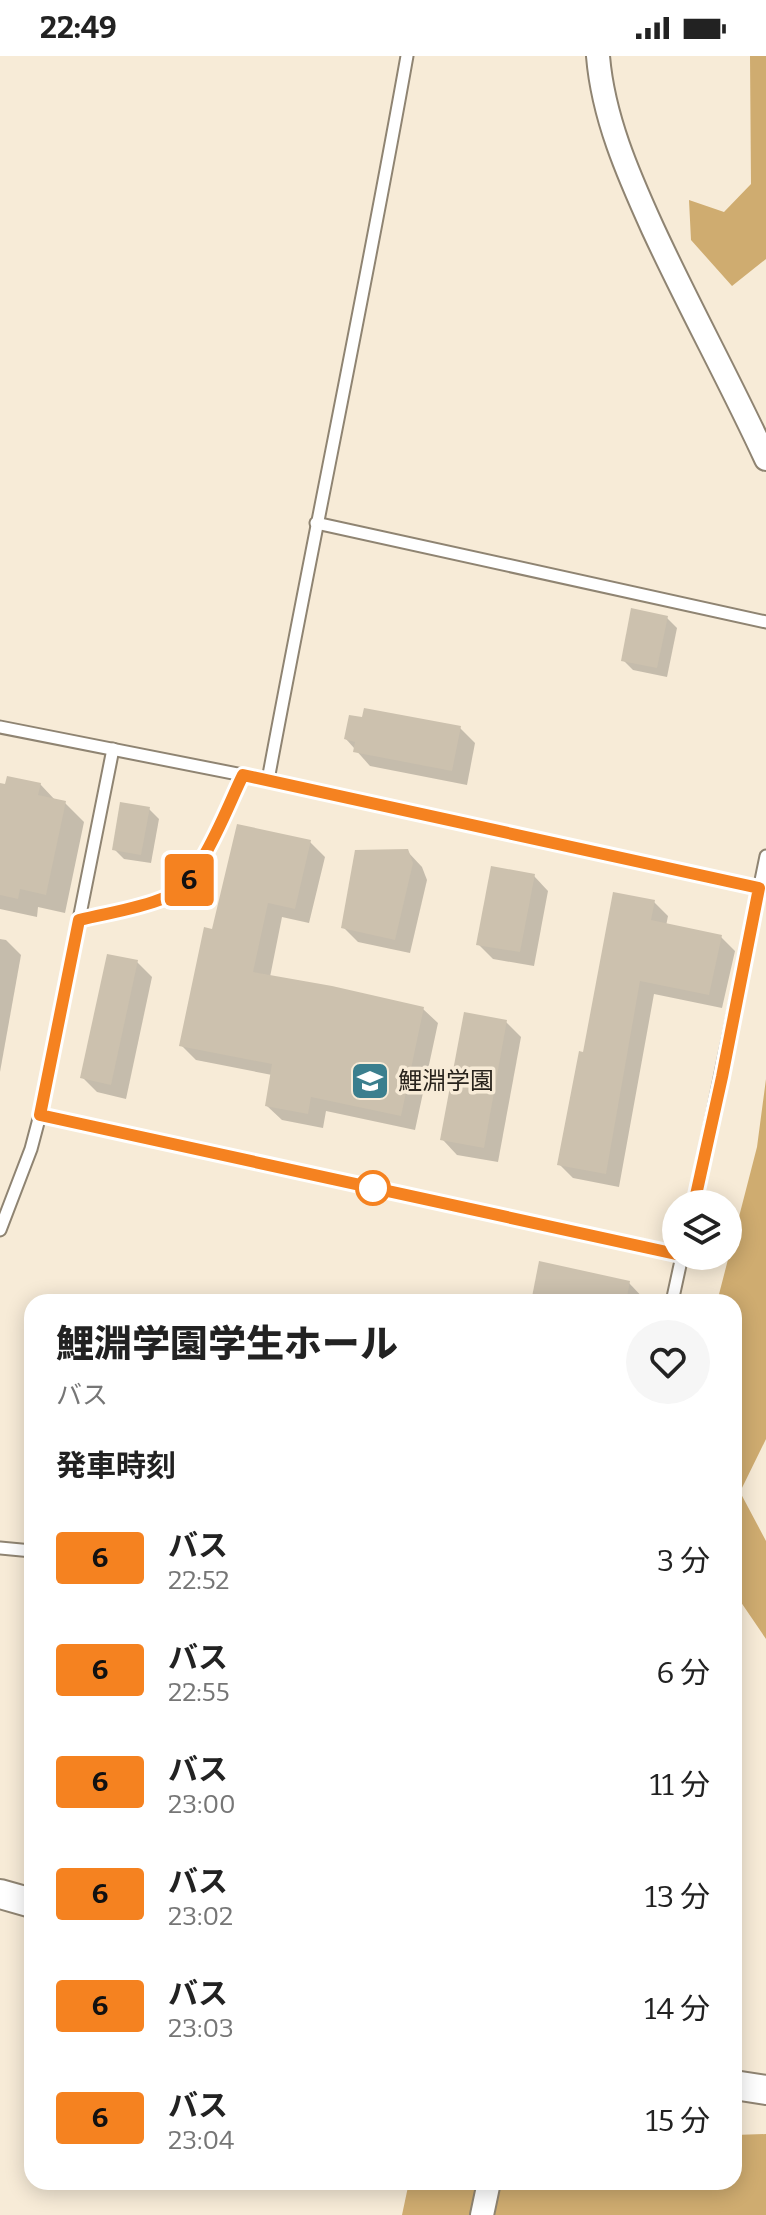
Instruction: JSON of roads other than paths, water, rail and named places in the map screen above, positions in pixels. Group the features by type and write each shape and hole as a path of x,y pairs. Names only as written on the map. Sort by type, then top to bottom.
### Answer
{"street":[{"path":"598,56 601,91 630,178 766,459"},
{"path":"0,1894 24,1901"},
{"path":"742,2086 766,2090"},
{"path":"482,2215 487,2190"}],"lane":[{"path":"268,780 407,56"},
{"path":"316,523 766,622"},
{"path":"0,727 268,780 759,888"},
{"path":"0,1230 26,1164 40,1115 113,749"},
{"path":"79,920 165,898 181,889 195,874 243,775"},
{"path":"697,1190 766,856"},
{"path":"40,1115 662,1251"},
{"path":"674,1294 679,1270"},
{"path":"0,1548 24,1550"}],"place":[{"name":"鯉淵学園","path":"370,1081"}]}
